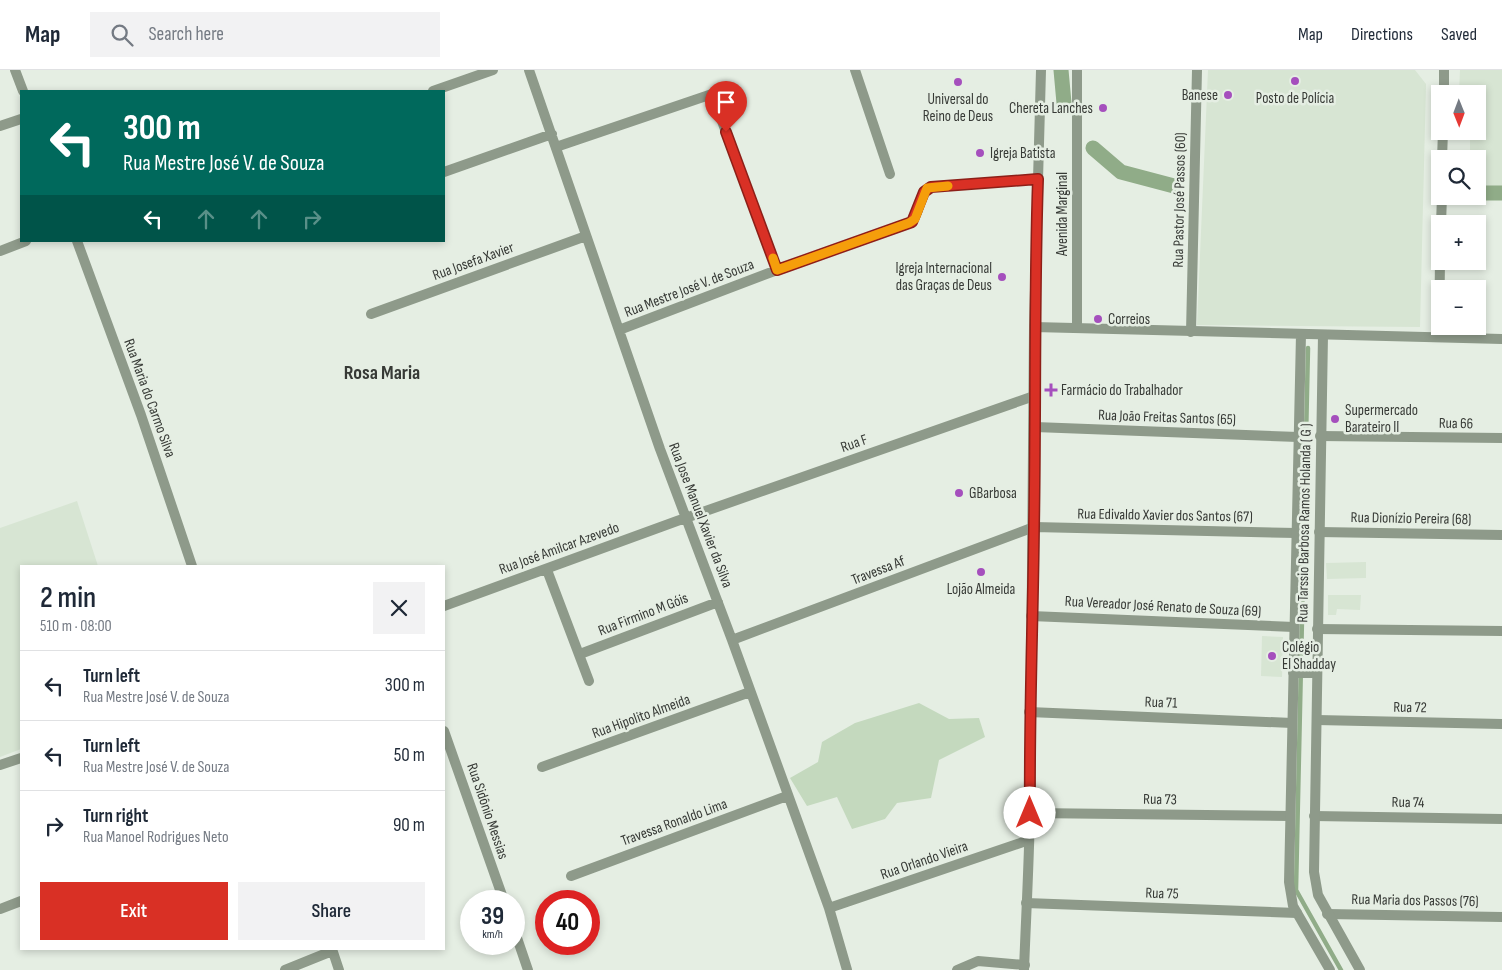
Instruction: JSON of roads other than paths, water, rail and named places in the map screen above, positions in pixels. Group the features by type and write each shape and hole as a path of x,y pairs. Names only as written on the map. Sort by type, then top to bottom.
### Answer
{"street":[{"path":"15,70 23,90"},
{"path":"436,90 493,70"},
{"name":"Rua Jose Manuel Xavier da Silva","path":"529,70 685,518 732,640 828,908 846,969"},
{"path":"854,70 890,174"},
{"path":"957,970 978,961 1024,968 1030,813 1029,712 1034,527 1034,327 1040,70"},
{"name":"Avenida Marginal","path":"1077,70 1077,328"},
{"name":"Rua Pastor José Passos (60)","path":"1191,332 1197,70"},
{"path":"1444,70 1444,85"},
{"path":"556,148 712,94 777,270"},
{"path":"0,126 20,119"},
{"path":"445,172 552,134"},
{"name":"Rua Mestre José V. de Souza","path":"619,330 777,270 912,222 924,192 931,187 1038,179"},
{"name":"Rua Josefa Xavier","path":"371,314 586,236"},
{"path":"0,250 23,242"},
{"name":"Rua Maria do Carmo Silva","path":"77,242 141,415 192,565"},
{"path":"1439,337 1440,270"},
{"path":"1034,327 1502,339"},
{"name":"Rua Tarssio Barbosa Ramos Holanda ( G )","path":"1301,334 1290,890 1297,913 1330,970"},
{"name":"Rua Tarssio Barbosa Ramos Holanda ( G )","path":"1324,335 1318,532 1317,720 1314,816 1315,885 1327,914 1360,970"},
{"name":"Rua F","path":"685,518 1034,396"},
{"name":"Rua João Freitas Santos (65)","path":"1035,427 1298,437"},
{"name":"Rua 66","path":"1320,436 1502,438"},
{"name":"Rua José Amilcar Azevedo","path":"445,606 547,570 685,518"},
{"name":"Rua Edivaldo Xavier dos Santos (67)","path":"1034,527 1296,533"},
{"name":"Travessa Af","path":"732,640 1034,527"},
{"name":"Rua Dionízio Pereira (68)","path":"1318,532 1502,535"},
{"path":"547,570 589,681"},
{"name":"Rua Firmino M Góis","path":"580,654 718,602"},
{"name":"Rua Vereador José Renato de Souza (69)","path":"1031,616 1294,627"},
{"path":"1317,629 1502,631"},
{"path":"1293,673 1316,673"},
{"name":"Rua Hipolito Almeida","path":"542,767 750,692"},
{"name":"Rua 71","path":"1029,712 1292,723"},
{"name":"Rua 72","path":"1317,720 1502,724"},
{"name":"Rua Sidônio Messias","path":"445,736 500,890"},
{"path":"0,765 20,758"},
{"name":"Travessa Ronaldo Lima","path":"571,876 787,796"},
{"name":"Rua 73","path":"1030,813 1290,816"},
{"name":"Rua 74","path":"1314,816 1502,819"},
{"name":"Rua Orlando Vieira","path":"828,908 1029,840"},
{"path":"0,909 20,901"},
{"name":"Rua 75","path":"1026,903 1297,913"},
{"name":"Rua Maria dos Passos (76)","path":"1327,914 1502,917"},
{"path":"285,970 332,950 339,970"},
{"path":"523,955 528,970"}],"waterway":[{"path":"1061,70 1064,103"},
{"path":"1093,148 1121,172 1174,186"},
{"path":"1486,193 1502,193"},
{"path":"1308,348 1296,890 1341,970"}],"place":[{"name":"Posto de Polícia","path":"1295,81"},
{"name":"Universal do Reino de Deus","path":"958,82"},
{"name":"Banese","path":"1228,95"},
{"name":"Chereta Lanches","path":"1103,108"},
{"name":"Igreja Batista","path":"980,153"},
{"name":"Igreja Internacional das Graças de Deus","path":"1002,277"},
{"name":"Correios","path":"1098,319"},
{"name":"Farmácio do Trabalhador","path":"1051,390"},
{"name":"Supermercado Barateiro II","path":"1335,419"},
{"name":"GBarbosa","path":"959,493"},
{"name":"Lojão Almeida","path":"981,572"},
{"name":"Colégio El Shadday","path":"1272,656"}],"district":[{"name":"Rosa Maria","path":"382,372"}]}
